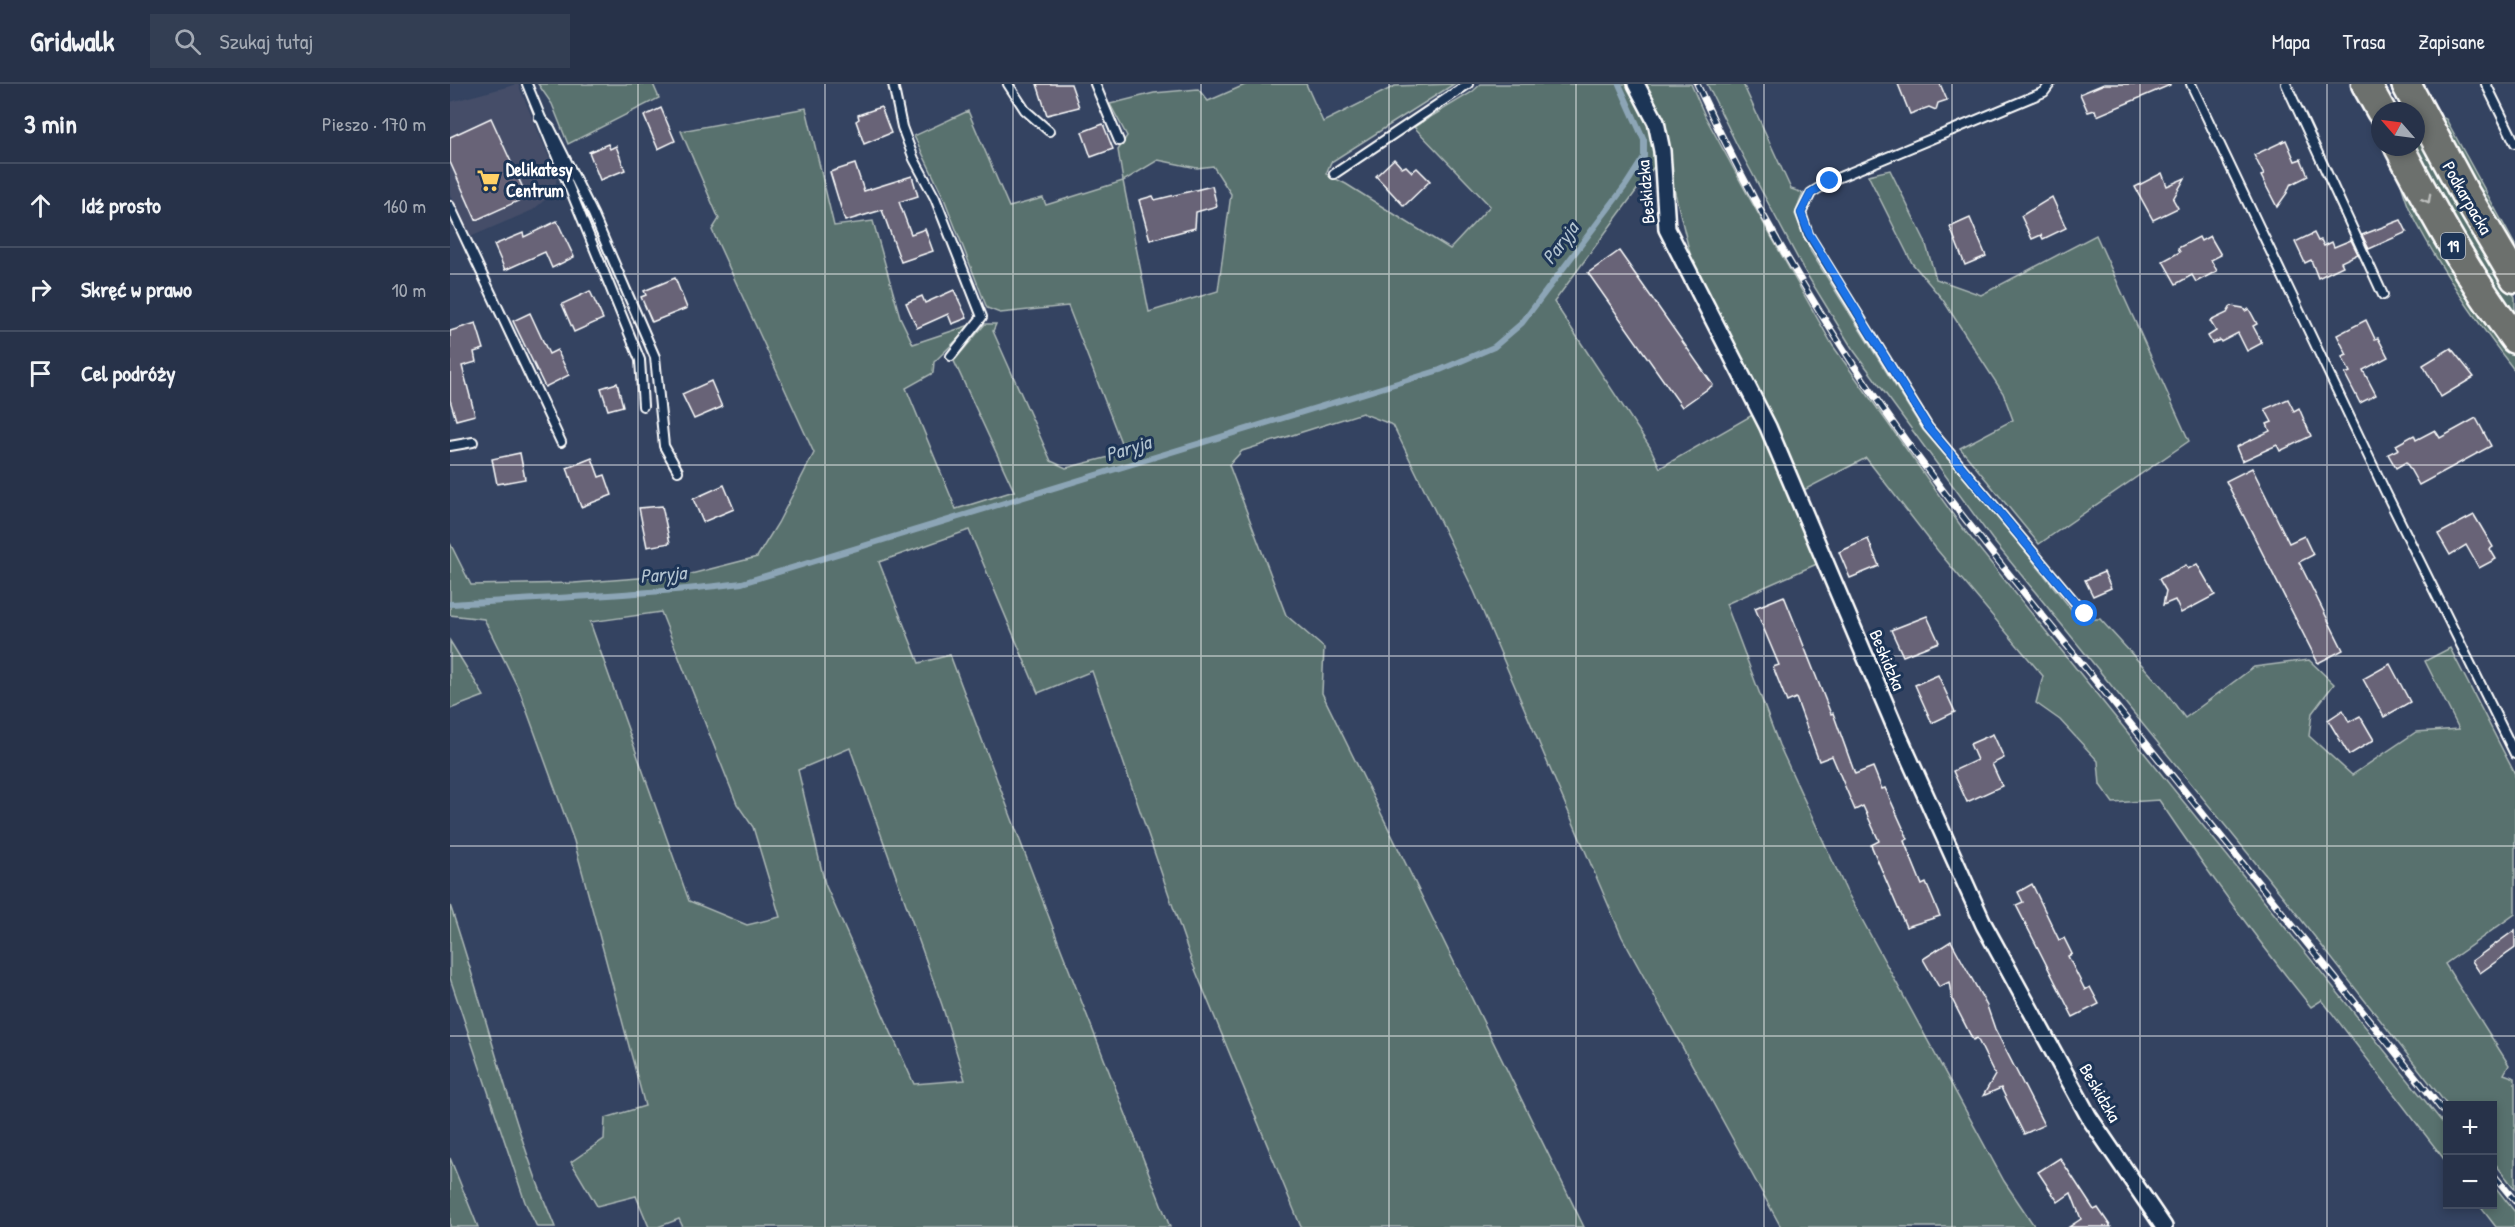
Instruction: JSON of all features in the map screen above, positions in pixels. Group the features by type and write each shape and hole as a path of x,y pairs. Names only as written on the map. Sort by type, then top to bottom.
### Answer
{"highway":[{"path":"2366,84 2376,102"},
{"name":"Podkarpacka","path":"2406,84 2464,192 2515,278"},
{"name":"Podkarpacka","path":"2404,156 2464,266 2486,301 2515,339"}],"street":[{"name":"Beskidzka","path":"1636,84 1656,122 1662,151 1667,229 1768,427 1898,734 1984,925 2089,1117 2164,1227"}],"lane":[{"path":"527,84 640,360 643,406"},
{"path":"893,84 903,127 914,159 935,198 982,317 951,356"},
{"path":"1008,84 1025,110 1049,131"},
{"path":"1095,84 1119,141"},
{"path":"1334,174 1468,84"},
{"path":"2050,84 2044,92 1830,181 1811,193 1801,213 1809,234 1928,427 2085,614"},
{"path":"2191,84 2390,501 2515,754"},
{"path":"2286,84 2383,295"},
{"path":"2486,84 2515,143"},
{"path":"539,117 550,128 593,214 655,357 664,446 678,471"},
{"path":"450,206 561,442"},
{"path":"450,446 473,442"}],"shaded area":[{"path":"518,84 557,176 555,191 533,210 470,237 450,195 450,102"}],"green space":[{"path":"538,84 653,84 659,98 568,144 552,104"},
{"path":"1247,84 1306,84 1323,122 1395,86 1454,84 1331,162 1326,174 1450,249 1490,206 1414,127 1472,92 1481,84 1628,84 1649,125 1656,164 1554,302 1650,447 1660,468 1754,414 1819,563 1726,604 1779,745 1846,890 2004,1181 2035,1227 1781,1227 1622,937 1474,591 1393,425 1362,413 1242,451 1229,465 1286,615 1324,648 1322,693 1584,1227 1301,1227 1192,962 1092,671 1038,693 969,530 879,562 919,663 950,655 1061,949 1170,1227 683,1227 679,1219 658,1227 649,1227 636,1196 597,1206 571,1162 604,1139 605,1118 645,1106 574,841 520,692 484,619 450,615 450,543 471,585 574,583 691,574 757,557 778,523 814,453 712,230 719,219 681,131 806,108 834,226 873,221 900,317 913,344 973,324 934,362 933,373 906,388 956,509 1014,491 954,361 985,324 996,324 993,331 1051,461 1066,468 1125,453 1068,306 1000,313 987,308 943,196 914,136 968,111 1009,207 1043,198 1046,205 1123,181 1118,150 1127,136 1110,104 1154,93 1198,89 1208,101","holes":["1158,160 1197,168 1213,166 1231,194 1218,291 1149,312 1123,181","661,612 737,804 753,827 780,917 747,925 689,901 590,622","850,748 942,1005 965,1080 914,1084 825,884 798,770"]},
{"path":"1643,84 1691,84 1705,116 1833,346 1961,526 2443,1123 2443,1158 2322,1000 2311,1007 2291,982 2195,853 2159,800 2113,803 2100,785 2098,761 2060,720 2036,703 2043,676 1938,551 1866,458 1802,491 1693,266 1670,173"},
{"path":"1707,84 1743,84 1791,189 1803,193 1795,214 1811,252 1923,430 1992,509 2079,619 2100,619 2162,687 2185,718 2254,667 2309,660 2334,684 2312,713 2309,736 2352,775 2416,732 2459,729 2425,661 2450,648 2515,774 2515,914 2445,964 2509,1065 2504,1074 2515,1078 2515,1189 2497,1166 2497,1101 2444,1101 2285,899 1992,539 1852,348 1804,270"},
{"path":"2439,116 2446,119 2515,245 2515,258"},
{"path":"2425,142 2515,297 2515,317 2505,305 2416,156 2425,156"},
{"path":"1890,170 1925,241 1936,279 1981,295 2096,235 2189,441 2039,544 1960,448 2013,420 2003,393 1943,300 1912,263 1868,175"},
{"path":"2397,173 2492,327 2515,358 2515,371 2473,314 2434,254 2409,207"},
{"path":"450,641 484,696 450,709"},
{"path":"450,905 525,1148 555,1227 537,1227 525,1202 450,978"},
{"path":"450,1158 478,1227 450,1227"},
{"path":"2497,1189 2515,1212 2515,1227 2496,1227 2482,1209 2497,1209"}],"building":[{"path":"1037,84 1071,84 1079,107 1047,115"},
{"path":"1898,84 1940,84 1947,100 1938,103 1936,110 1929,107 1910,114"},
{"path":"2104,84 2170,85 2097,116 2095,110 2088,112 2080,94"},
{"path":"881,107 891,133 864,144 856,121 859,119 858,115"},
{"path":"661,108 675,141 658,149 644,116"},
{"name":"Delikatesy Centrum","path":"491,118 527,197 476,220 450,162 450,137"},
{"path":"1103,124 1113,149 1091,157 1082,132"},
{"path":"2286,140 2295,161 2301,159 2308,176 2290,185 2277,207 2261,176 2264,175 2254,155"},
{"path":"608,144 610,149 616,146 625,170 600,180 589,152"},
{"path":"1394,159 1402,168 1406,166 1412,172 1417,168 1430,181 1404,206 1376,176"},
{"path":"855,164 864,191 912,176 918,196 899,202 911,234 925,229 933,251 901,262 882,210 845,221 830,172"},
{"path":"2162,173 2167,186 2185,178 2173,199 2178,208 2153,220 2135,187"},
{"path":"1212,186 1217,206 1196,212 1195,228 1150,240 1139,200 1153,196 1155,200"},
{"path":"2052,197 2066,228 2043,239 2041,235 2032,239 2021,216"},
{"path":"1970,218 1986,256 1965,265 1950,227"},
{"path":"2401,220 2407,232 2369,249 2362,235"},
{"path":"557,221 574,257 552,268 545,252 505,270 494,245 523,233 524,237"},
{"path":"2314,233 2324,246 2332,242 2334,247 2351,240 2358,254 2341,262 2343,266 2318,278 2311,260 2305,263 2295,242"},
{"path":"2210,236 2221,255 2211,260 2217,271 2196,282 2192,275 2176,284 2163,261 2180,252 2178,248 2199,237 2201,241"},
{"path":"1619,251 1713,385 1682,407 1588,273"},
{"path":"675,278 687,308 652,322 641,297 646,295 644,291"},
{"path":"954,290 967,318 952,324 948,314 917,328 906,303 922,296 925,303"},
{"path":"590,291 603,319 574,332 562,304"},
{"path":"2231,306 2243,308 2245,311 2249,309 2257,324 2253,326 2262,343 2247,351 2238,333 2221,342 2220,340 2212,343 2208,336 2216,331 2210,321 2227,313"},
{"path":"530,313 549,354 557,350 569,375 545,387 513,321"},
{"path":"2366,320 2375,339 2378,338 2388,357 2363,370 2376,395 2360,403 2345,374 2350,372 2342,357 2347,355 2337,335"},
{"path":"476,323 484,349 474,352 476,362 462,366 475,415 456,420 450,400 450,331"},
{"path":"2451,348 2474,377 2441,397 2423,365"},
{"path":"711,381 722,407 694,419 682,394"},
{"path":"617,383 623,406 608,410 601,388"},
{"path":"2288,399 2294,411 2299,408 2311,436 2280,451 2277,445 2242,461 2236,447 2270,431 2267,424 2272,422 2265,409"},
{"path":"2476,418 2491,446 2419,485 2406,462 2396,468 2388,454 2399,449 2396,445 2414,435 2416,440 2435,430 2440,438"},
{"path":"520,453 525,479 497,484 492,459"},
{"path":"592,458 599,477 605,475 612,495 581,507 567,468"},
{"path":"2252,468 2289,543 2304,536 2313,555 2299,562 2343,650 2318,663 2226,481"},
{"path":"724,485 734,509 703,522 693,499"},
{"path":"662,506 670,543 647,547 639,508"},
{"path":"2474,515 2493,547 2490,549 2496,559 2479,568 2466,545 2450,555 2438,534"},
{"path":"1868,539 1879,566 1850,578 1839,552"},
{"path":"2197,564 2215,595 2181,613 2175,600 2163,605 2166,591 2159,579 2186,565 2188,569"},
{"path":"2104,572 2111,588 2093,596 2085,580"},
{"path":"1784,596 1831,714 1833,713 1855,774 1873,767 1908,839 1904,841 1922,885 1926,883 1940,916 1906,927 1871,845 1879,841 1863,806 1855,810 1832,756 1819,761 1796,698 1787,702 1773,667 1779,665 1755,608"},
{"path":"1927,616 1939,642 1903,656 1891,630"},
{"path":"2390,664 2410,702 2384,717 2363,679"},
{"path":"1938,675 1955,712 1932,723 1915,685"},
{"path":"2343,710 2349,722 2360,716 2374,740 2349,755 2328,720"},
{"path":"1993,734 2004,758 1992,764 2002,786 1967,802 1953,771 1977,760 1970,744"},
{"path":"2032,884 2059,940 2064,938 2072,954 2068,956 2085,990 2090,987 2099,1004 2073,1017 2016,905 2023,902 2018,892"},
{"path":"2515,930 2515,948 2480,973 2472,961"},
{"path":"1951,941 1987,1006 1995,1029 2044,1125 2024,1134 2001,1088 1983,1096 1995,1075 1977,1038 1973,1040 1952,999 1949,982 1939,987 1923,959"},
{"path":"2060,1158 2094,1210 2098,1208 2111,1227 2069,1227 2081,1219 2071,1193 2058,1202 2038,1172"}],"waterway":[{"name":"Paryja","path":"450,604 633,593 742,583 1440,370 1494,347 1522,323 1626,185 1644,157 1644,140 1619,84"}],"railway":[{"path":"1697,84 1736,165 1802,283 1850,360 1902,436 1988,549 2443,1111"},
{"path":"2497,1179 2515,1201"}],"place":[{"name":"Delikatesy Centrum","path":"488,180"}],"route":[{"path":"1830,181 1811,193 1801,213 1809,234 1928,427 2085,614"}]}
